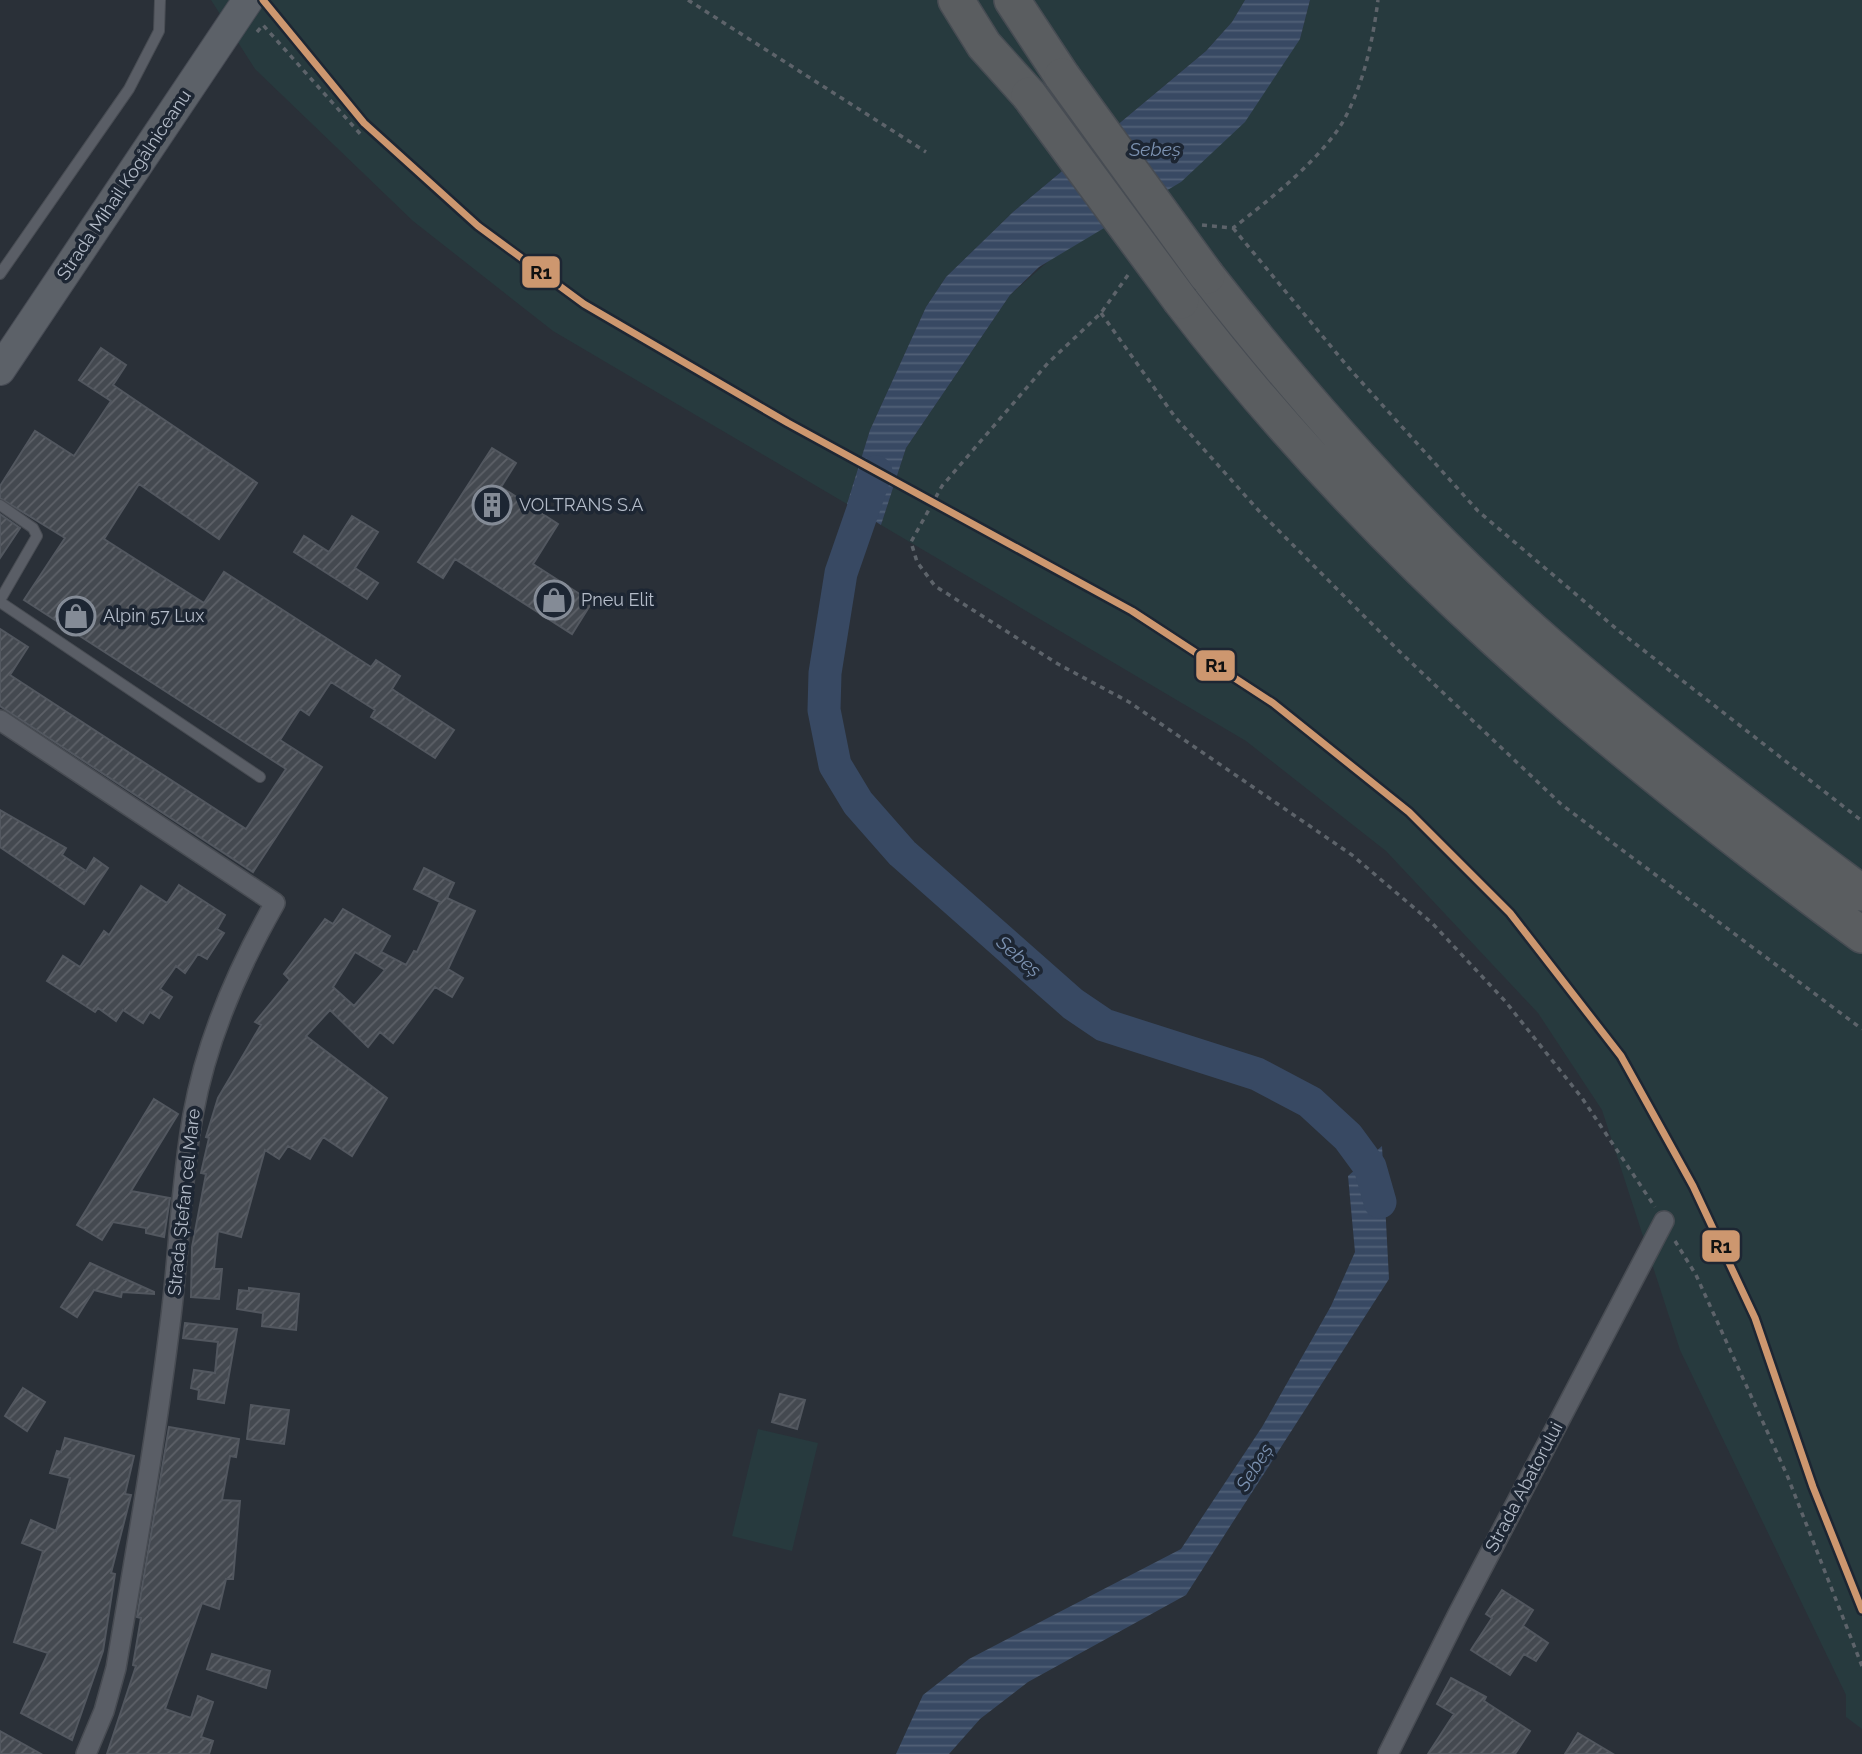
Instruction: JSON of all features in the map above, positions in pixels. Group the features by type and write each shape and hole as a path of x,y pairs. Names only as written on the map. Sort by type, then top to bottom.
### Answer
{"highway":[{"path":"956,0 984,45 1029,95"},
{"path":"971,0 1029,95 1181,301 1290,436 1372,523 1458,606 1611,743 1718,829 1862,936"},
{"path":"1012,0 1062,76 1207,276 1317,412 1395,497 1493,593 1636,719 1862,893"}],"main road":[{"name":"Strada Mihail Kogălniceanu","path":"0,370 230,26 255,13"}],"street":[{"name":"Strada Ștefan cel Mare","path":"0,720 275,904 253,942 234,986 201,1078 189,1136 168,1342 117,1668 104,1711 86,1754"},
{"name":"Strada Abatorului","path":"1388,1754 1458,1614 1664,1221"}],"lane":[{"path":"0,274 129,89 159,31 160,0"},
{"path":"0,505 33,528 37,536 0,601 260,777"}],"path":[{"path":"688,0 926,152"},
{"path":"1198,225 1233,228 1275,196 1331,139 1347,116 1372,46 1378,0"},
{"path":"255,13 363,137"},
{"path":"1233,228 1348,367 1478,511 1619,631 1862,821"},
{"path":"1136,266 1101,313 1048,363 942,486 911,542 916,562 935,586 1058,664 1129,702 1352,855 1433,924 1505,1001 1582,1098 1664,1221 1696,1275 1781,1462 1862,1666"},
{"path":"1101,313 1175,417 1259,511 1399,652 1562,805 1862,1028"}],"green space":[{"path":"211,0 1245,0 1232,22 1206,51 1013,212 946,277 926,307 870,430 847,504 553,331 413,221 255,69"},
{"path":"1310,0 1862,0 1862,1729 1846,1717 1846,1695 1680,1350 1602,1110 1538,1013 1386,851 1246,741 881,525 906,448 1010,295 1300,39"},
{"path":"758,1429 818,1443 792,1551 732,1536"}],"water":[{"name":"Sebeș","path":"1245,0 1310,0 1300,39 1245,122 1181,182 1039,267 1010,295 906,448 881,525 847,504 870,430 926,307 946,277 1013,212 1206,51 1232,22"},
{"path":"1382,1146 1389,1279 1186,1595 1028,1682 980,1719 949,1754 896,1754 923,1695 969,1659 1181,1549 1262,1427 1331,1306 1355,1252 1348,1176"}],"building":[{"path":"101,348 126,365 113,385 257,483 219,539 139,484 104,539 204,603 224,572 371,667 376,660 400,676 392,689 454,730 435,758 371,717 375,710 331,682 309,715 300,709 280,740 322,767 253,872 0,706 0,629 28,647 10,675 246,829 286,769 24,600 65,538 0,498 0,486 35,431 74,456 111,401 79,380"},
{"name":"VOLTRANS S.A","path":"492,448 516,463 501,487 558,524 533,564 592,602 572,634 455,559 443,578 418,562"},
{"path":"0,514 20,528 0,558"},
{"path":"352,516 378,532 355,568 378,583 367,599 294,552 304,536 329,552"},
{"path":"0,810 66,848 62,855 86,871 94,858 108,868 84,904 0,847"},
{"path":"424,868 454,883 447,898 475,911 448,969 463,978 452,997 435,987 393,1043 380,1032 368,1047 330,1010 306,1036 387,1098 352,1156 323,1137 310,1159 288,1146 279,1159 265,1150 241,1237 218,1231 214,1269 222,1269 219,1299 191,1297 192,1247 206,1174 201,1173 209,1138 206,1137 218,1098 261,1025 255,1022 290,980 284,974 325,919 333,924 343,909 390,936 381,952 406,965 414,951 417,952 440,902 414,889","holes":["355,952 385,970 354,1006 333,987"]},
{"path":"179,885 225,915 217,929 224,933 207,959 198,954 185,973 176,966 160,989 172,997 159,1018 150,1012 143,1023 123,1010 116,1021 98,1008 95,1012 47,981 63,956 80,967 104,931 109,935 141,886 167,903"},
{"path":"154,1099 178,1114 131,1191 170,1198 164,1237 146,1233 146,1228 113,1222 102,1240 77,1225"},
{"path":"90,1263 154,1294 122,1292 121,1297 94,1290 77,1317 61,1307"},
{"path":"249,1288 299,1294 296,1330 262,1326 263,1313 237,1309 239,1290 249,1291"},
{"path":"185,1323 237,1329 224,1403 198,1399 199,1390 191,1388 194,1370 215,1373 218,1342 183,1338"},
{"path":"23,1388 45,1402 27,1431 5,1416"},
{"path":"780,1394 805,1400 797,1429 772,1422"},
{"path":"251,1405 289,1410 284,1444 247,1439"},
{"path":"169,1427 239,1439 236,1457 230,1456 222,1500 240,1501 233,1579 226,1579 219,1609 202,1603 165,1709 191,1718 198,1696 213,1702 201,1737 213,1741 209,1754 107,1754 136,1666 133,1665 141,1618 137,1617"},
{"path":"65,1438 134,1456 125,1494 131,1495 111,1573 115,1574 103,1651 72,1740 21,1713 48,1653 14,1642 43,1551 22,1543 31,1520 56,1531 70,1478 50,1473 57,1451 61,1452"},
{"path":"1502,1590 1533,1610 1523,1626 1548,1643 1536,1661 1524,1654 1510,1675 1471,1650 1492,1618 1486,1614"},
{"path":"212,1654 270,1671 266,1688 207,1669"},
{"path":"1451,1678 1486,1697 1484,1701 1530,1731 1515,1754 1428,1754 1454,1714 1437,1704"},
{"path":"0,1731 41,1754 0,1754"},
{"path":"1578,1733 1613,1754 1565,1754"}],"waterway":[{"name":"Sebeș","path":"876,472 841,573 825,673 824,710 835,765 858,803 902,853 1073,1004 1104,1025 1257,1074 1310,1102 1348,1137 1370,1167 1380,1202"}],"transit line":[{"name":"R1","path":"263,0 364,123 478,226 584,304 788,423 1132,611 1273,703 1409,812 1510,913 1621,1056 1693,1186 1755,1318 1813,1487 1862,1610"}],"place":[{"name":"VOLTRANS S.A","path":"492,505"},
{"name":"Pneu Elit","path":"554,600"},
{"name":"Alpin 57 Lux","path":"76,616"}]}
